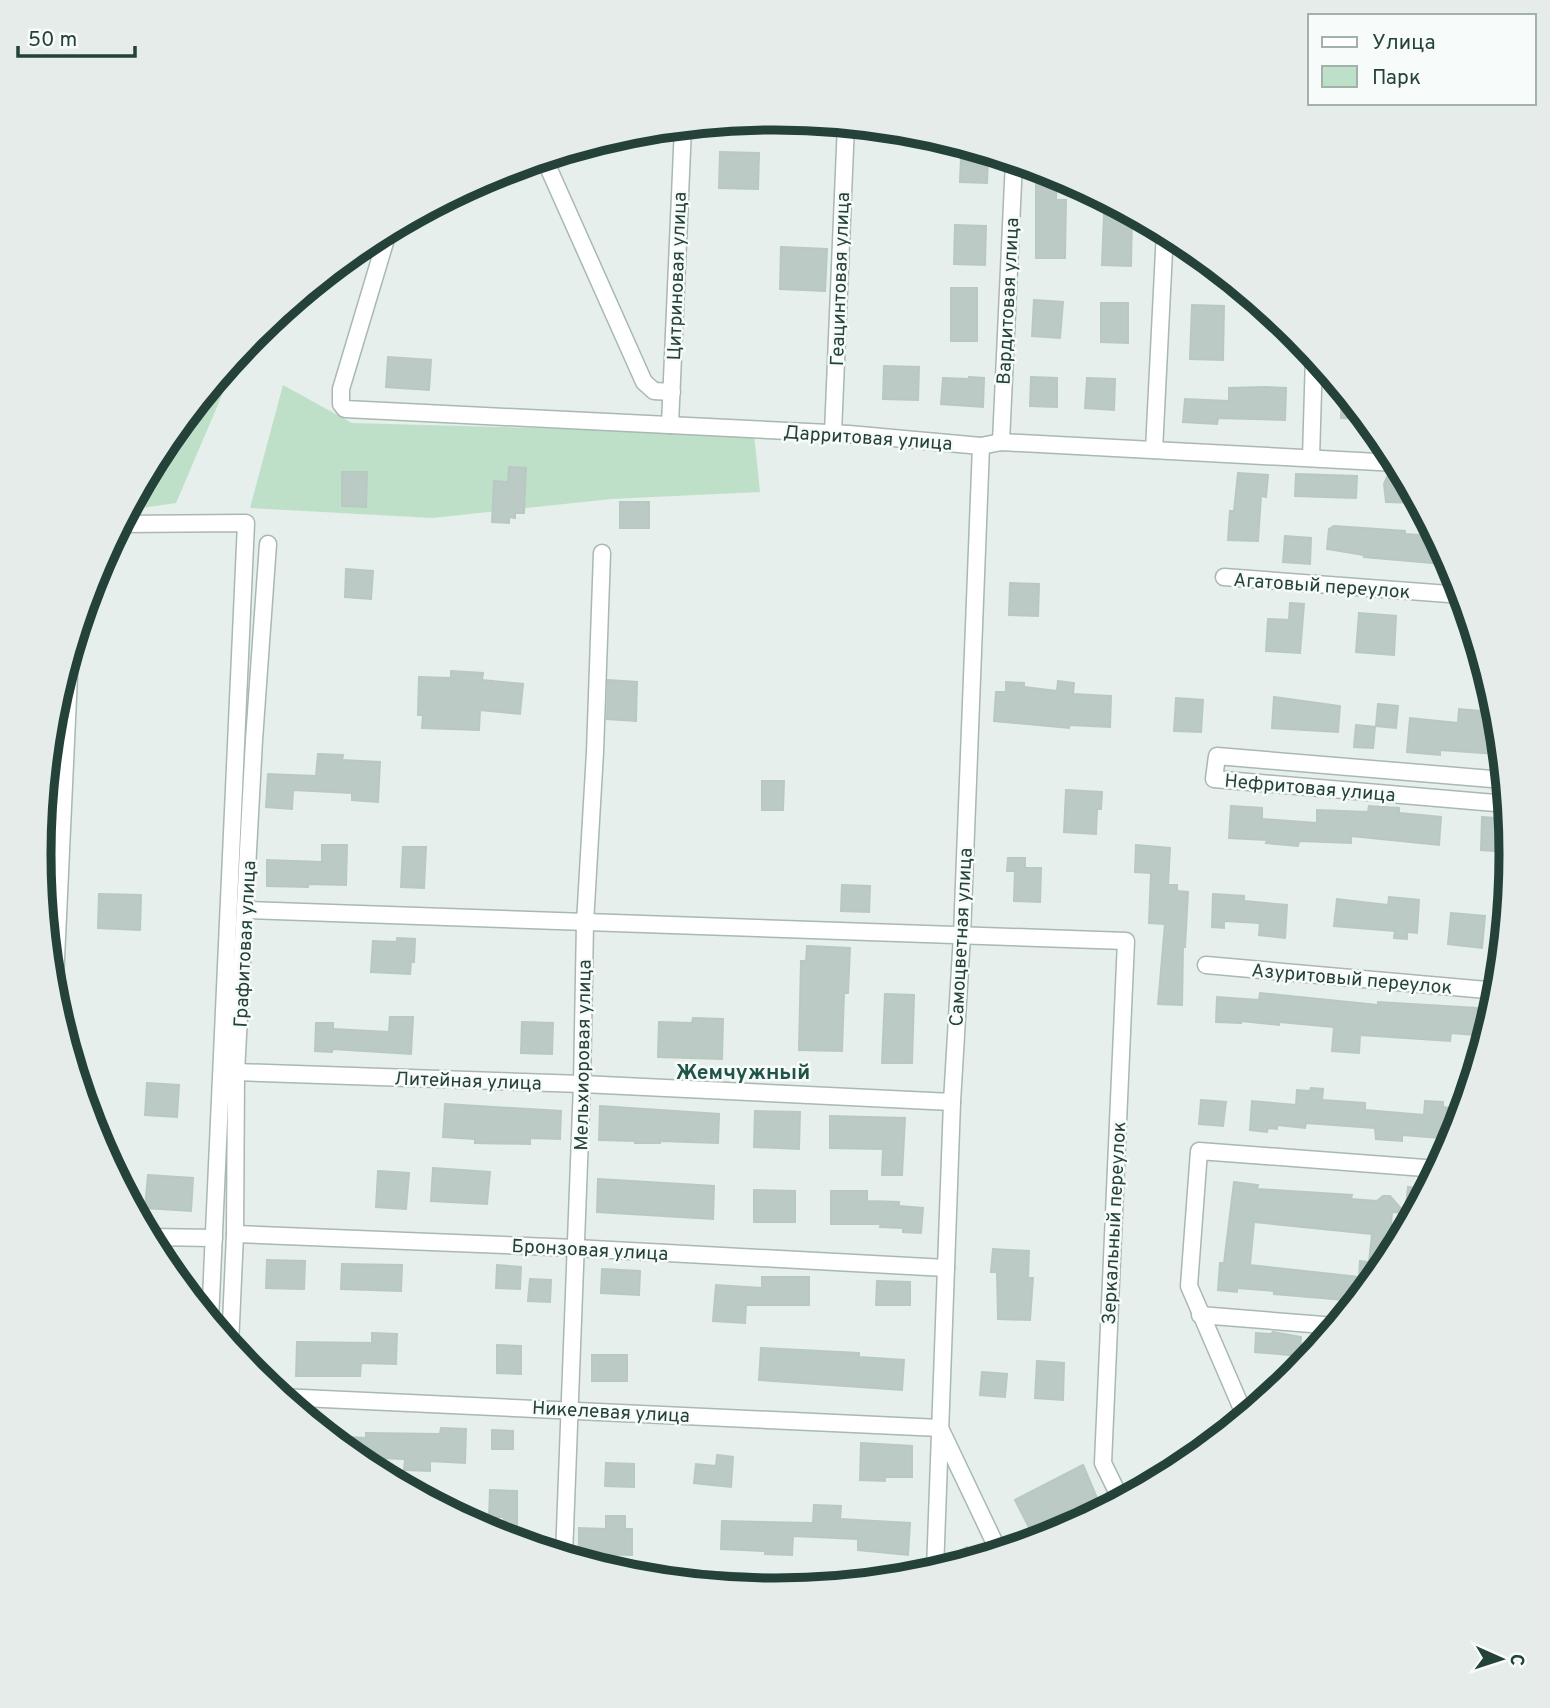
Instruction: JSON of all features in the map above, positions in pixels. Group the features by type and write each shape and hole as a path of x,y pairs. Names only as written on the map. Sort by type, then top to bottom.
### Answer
{"street":[{"name":"Геацинтовая улица","path":"833,433 846,133"},
{"name":"Цитриновая улица","path":"670,425 683,136"},
{"path":"548,166 644,382 654,391 672,392"},
{"name":"Вардитовая улица","path":"1000,442 1014,170"},
{"path":"1154,450 1164,244"},
{"name":"Дарритовая улица","path":"384,245 341,389 341,404 345,410 833,433 981,446 1000,442 1383,462"},
{"path":"1311,457 1314,369"},
{"name":"Самоцветная улица","path":"935,1560 952,1102 962,935 981,446"},
{"path":"131,524 246,523 211,1309"},
{"name":"Графитовая улица","path":"231,1333 235,1234 236,1072 254,740 268,544"},
{"name":"Мельхиоровая улица","path":"564,1547 582,1084 585,923 595,752 602,553"},
{"name":"Агатовый переулок","path":"1224,577 1451,594"},
{"path":"57,946 68,700"},
{"name":"Нефритовая улица","path":"1495,779 1217,756 1214,779 1498,803"},
{"path":"246,910 962,935"},
{"name":"Зеркальный переулок","path":"962,935 1126,942 1103,1463 1117,1492"},
{"name":"Азуритовый переулок","path":"1206,965 1486,989"},
{"name":"Литейная улица","path":"236,1072 582,1084 952,1102"},
{"path":"1242,1408 1189,1286 1199,1151 1428,1167"},
{"name":"Бронзовая улица","path":"235,1234 575,1248 946,1268"},
{"path":"161,1237 214,1238"},
{"path":"1200,1315 1326,1324"},
{"name":"Никелевая улица","path":"296,1398 940,1428"},
{"name":"Самоцветная улица","path":"940,1428 995,1544"}],"green space":[{"path":"230,376 176,503 139,508 173,452"},
{"path":"283,385 352,423 754,434 760,492 611,499 432,518 250,508"}],"building":[{"path":"720,152 759,153 758,189 719,188"},
{"path":"961,158 988,162 987,183 960,182"},
{"path":"1036,179 1057,187 1056,200 1066,200 1065,258 1036,258"},
{"path":"1104,214 1113,214 1132,224 1131,266 1102,265"},
{"path":"955,225 986,226 985,265 954,264"},
{"path":"781,247 827,249 825,291 780,289"},
{"path":"951,288 977,288 977,341 951,341"},
{"path":"1034,300 1063,302 1060,338 1032,336"},
{"path":"1101,303 1128,303 1128,343 1101,342"},
{"path":"1192,305 1224,306 1223,360 1190,359"},
{"path":"388,357 431,360 429,390 386,387"},
{"path":"884,366 919,367 918,400 883,399"},
{"path":"1031,377 1057,378 1057,407 1030,406"},
{"path":"943,378 984,378 983,407 941,404"},
{"path":"1087,378 1115,379 1114,410 1085,408"},
{"path":"1229,388 1286,388 1285,420 1218,418 1217,424 1183,422 1185,399 1229,401"},
{"path":"1342,403 1354,419 1341,418"},
{"path":"509,467 526,468 524,513 515,513 515,518 509,517 509,523 492,522 494,481 508,482"},
{"path":"342,472 367,472 366,507 342,506"},
{"path":"1238,473 1268,475 1266,497 1261,496 1258,541 1228,540 1230,511 1234,511"},
{"path":"1296,474 1357,476 1356,498 1295,496"},
{"path":"1387,477 1393,477 1408,503 1386,502 1384,484"},
{"path":"620,502 649,502 649,528 620,528"},
{"path":"1334,526 1405,531 1405,534 1426,535 1438,564 1364,557 1327,549 1329,529"},
{"path":"1285,536 1311,538 1310,564 1283,562"},
{"path":"346,569 373,571 371,599 345,597"},
{"path":"1010,583 1039,584 1038,616 1009,615"},
{"path":"1290,603 1304,604 1300,653 1266,651 1268,619 1289,620"},
{"path":"1359,613 1396,616 1394,655 1356,652"},
{"path":"451,671 483,673 482,680 523,684 520,714 480,710 479,730 422,728 423,715 418,715 419,677 451,678"},
{"path":"608,680 637,682 636,721 607,719"},
{"path":"1058,681 1074,683 1073,694 1111,696 1110,727 1069,725 1069,728 994,721 996,692 1006,692 1006,682 1024,683 1024,687 1057,691"},
{"path":"1274,697 1340,706 1338,732 1272,728"},
{"path":"1176,698 1203,700 1201,732 1174,731"},
{"path":"1482,699 1492,754 1440,750 1440,755 1407,752 1410,718 1458,723 1459,709 1481,711"},
{"path":"1378,704 1398,706 1396,728 1376,726"},
{"path":"1356,725 1375,727 1373,748 1354,747"},
{"path":"318,754 343,755 342,760 380,762 378,802 352,800 352,793 293,790 292,809 266,807 268,774 316,776"},
{"path":"762,781 784,781 783,810 762,810"},
{"path":"1066,790 1102,792 1101,809 1097,809 1096,834 1064,832"},
{"path":"1231,806 1262,808 1262,819 1317,823 1317,810 1368,812 1369,806 1399,808 1399,813 1441,817 1439,845 1351,836 1351,843 1299,841 1298,846 1266,843 1267,840 1229,838"},
{"path":"1482,817 1498,818 1499,851 1481,850"},
{"path":"322,845 347,845 346,885 267,886 267,860 322,862"},
{"path":"1136,845 1170,848 1168,885 1177,885 1177,891 1188,892 1182,1005 1158,1004 1165,924 1149,923 1151,873 1135,872"},
{"path":"403,847 426,847 424,888 401,887"},
{"path":"1008,858 1025,858 1025,868 1041,868 1040,902 1014,901 1015,871 1007,871"},
{"path":"842,885 870,886 869,912 841,911"},
{"path":"99,894 141,895 140,930 98,928"},
{"path":"1213,894 1244,896 1244,901 1287,905 1285,938 1259,935 1260,923 1224,921 1224,928 1212,927"},
{"path":"1389,897 1419,900 1417,933 1407,932 1407,939 1394,938 1395,931 1334,926 1337,899 1388,905"},
{"path":"1451,913 1485,916 1482,948 1448,944"},
{"path":"397,938 415,939 414,962 411,962 410,974 371,972 373,941 397,942"},
{"path":"807,946 850,948 848,993 844,993 842,1051 799,1050 801,961 806,961"},
{"path":"1260,993 1378,1005 1378,1002 1482,1008 1476,1035 1451,1033 1450,1041 1360,1035 1359,1053 1332,1051 1334,1027 1279,1022 1279,1025 1241,1021 1216,1022 1217,997 1259,1000"},
{"path":"885,994 914,995 912,1063 882,1063"},
{"path":"390,1017 413,1017 411,1054 332,1049 332,1052 315,1051 316,1023 333,1023 333,1029 389,1032"},
{"path":"693,1018 723,1019 722,1059 658,1057 659,1022 692,1023"},
{"path":"522,1022 553,1023 552,1054 521,1053"},
{"path":"147,1083 179,1085 177,1117 145,1115"},
{"path":"1311,1088 1323,1089 1322,1100 1365,1103 1365,1110 1424,1115 1425,1101 1443,1102 1443,1107 1451,1108 1450,1115 1441,1138 1402,1135 1402,1141 1376,1139 1375,1128 1306,1123 1305,1128 1277,1125 1277,1129 1268,1128 1267,1132 1250,1130 1252,1101 1296,1105 1297,1090 1310,1091"},
{"path":"1201,1100 1226,1102 1223,1126 1199,1124"},
{"path":"445,1104 561,1111 560,1139 530,1138 530,1144 475,1143 475,1139 443,1137"},
{"path":"600,1106 719,1114 718,1143 599,1140"},
{"path":"755,1111 800,1112 799,1149 754,1147"},
{"path":"830,1116 905,1118 902,1175 882,1175 883,1149 830,1148"},
{"path":"433,1168 490,1172 487,1204 431,1201"},
{"path":"378,1171 409,1173 406,1209 376,1207"},
{"path":"148,1175 193,1178 191,1211 145,1208"},
{"path":"598,1179 714,1186 713,1219 597,1212"},
{"path":"1234,1182 1258,1185 1257,1189 1352,1195 1351,1199 1377,1201 1383,1196 1390,1196 1404,1212 1392,1212 1390,1235 1383,1235 1382,1247 1346,1300 1237,1288 1237,1292 1218,1290 1220,1263 1224,1263","holes":["1254,1222 1372,1234 1369,1262 1360,1261 1359,1277 1250,1265"]},
{"path":"1408,1187 1417,1188 1406,1210"},
{"path":"754,1190 795,1191 795,1222 754,1222"},
{"path":"831,1191 867,1191 867,1201 899,1202 899,1206 923,1208 921,1233 903,1232 903,1228 880,1227 881,1224 831,1224"},
{"path":"993,1249 1029,1251 1028,1278 1033,1278 1030,1320 998,1319 997,1272 991,1272"},
{"path":"267,1260 305,1261 304,1289 266,1288"},
{"path":"342,1264 402,1265 401,1291 341,1289"},
{"path":"497,1265 521,1267 520,1289 496,1288"},
{"path":"602,1269 640,1271 639,1295 601,1293"},
{"path":"762,1277 809,1277 809,1305 746,1305 745,1323 713,1321 716,1285 762,1288"},
{"path":"530,1279 551,1280 550,1302 528,1301"},
{"path":"877,1281 910,1282 910,1305 876,1305"},
{"path":"1273,1332 1301,1337 1300,1352 1297,1356 1255,1352 1256,1333"},
{"path":"372,1333 397,1334 396,1364 361,1363 360,1376 296,1376 297,1342 372,1343"},
{"path":"497,1345 521,1346 521,1374 497,1373"},
{"path":"761,1348 859,1353 859,1357 904,1360 902,1390 759,1380"},
{"path":"592,1355 627,1355 627,1381 592,1381"},
{"path":"1037,1361 1064,1363 1063,1400 1035,1398"},
{"path":"982,1372 1007,1374 1005,1397 980,1395"},
{"path":"441,1428 466,1429 465,1463 430,1461 430,1471 404,1470 405,1459 376,1458 345,1437 366,1438 366,1433 440,1434"},
{"path":"492,1430 513,1431 513,1449 492,1449"},
{"path":"861,1443 912,1446 912,1477 885,1477 885,1481 860,1480"},
{"path":"717,1455 733,1457 731,1487 694,1483 696,1464 716,1466"},
{"path":"606,1463 634,1464 634,1487 605,1486"},
{"path":"1083,1465 1099,1502 1031,1531 1015,1500"},
{"path":"490,1490 517,1491 517,1526 504,1525 504,1517 489,1517"},
{"path":"814,1505 841,1506 840,1519 910,1523 908,1555 858,1550 858,1539 793,1536 792,1555 721,1549 722,1521 813,1523"},
{"path":"606,1516 625,1516 625,1529 632,1529 632,1555 589,1554 579,1551 579,1528 606,1529"},
{"path":"967,1547 970,1552 962,1554 948,1557"}],"district":[{"name":"Жемчужный","path":"743,1072"}]}
